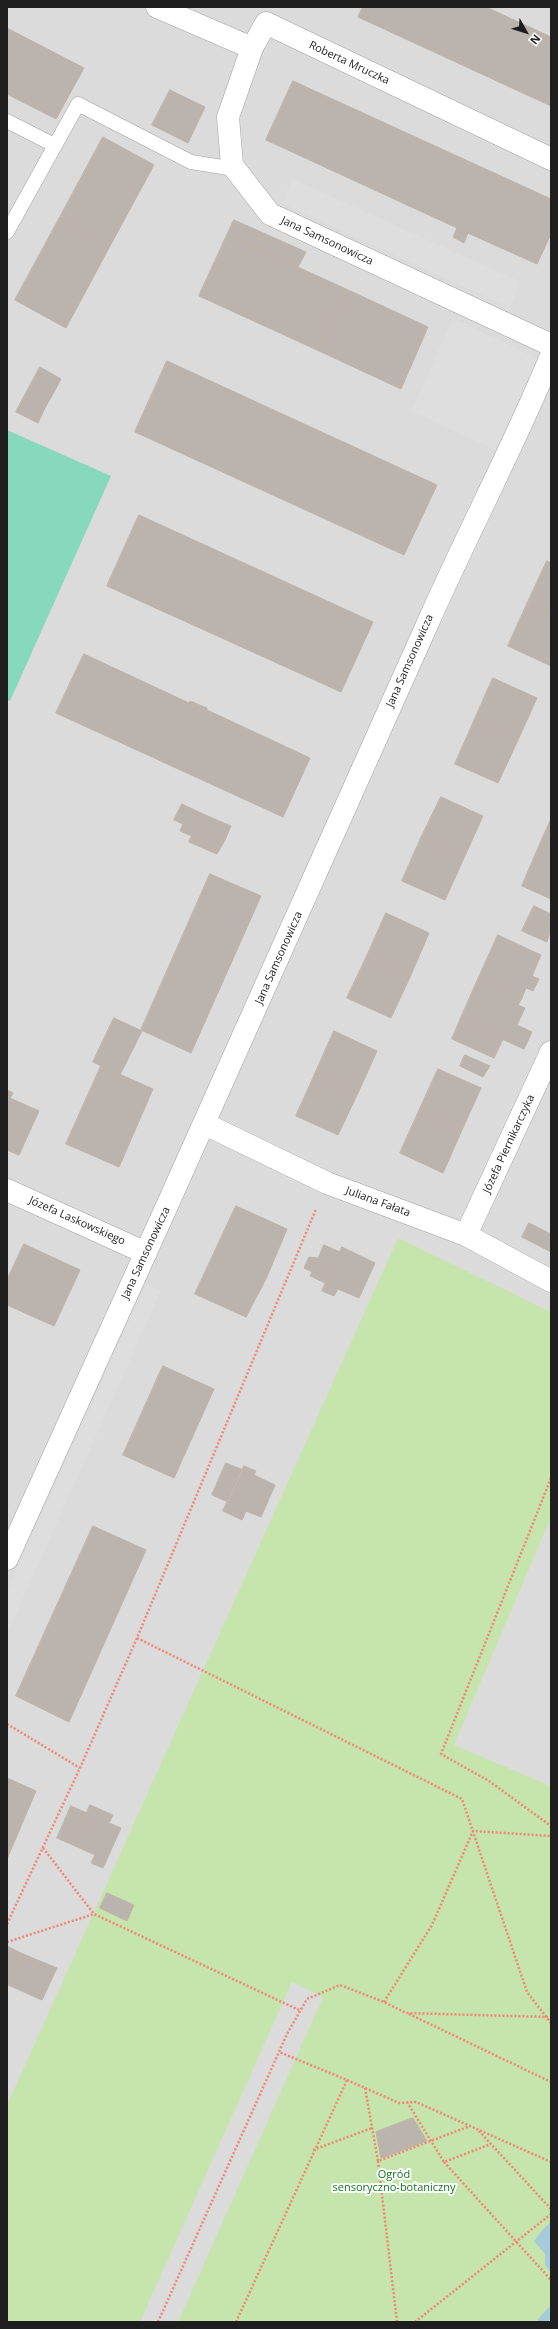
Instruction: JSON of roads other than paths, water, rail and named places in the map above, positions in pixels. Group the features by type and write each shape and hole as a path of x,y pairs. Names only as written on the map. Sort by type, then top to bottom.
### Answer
{"street":[{"path":"157,7 252,48"},
{"name":"Roberta Mruczka","path":"252,48 266,23 551,159"},
{"name":"Jana Samsonowicza","path":"252,48 228,116 232,165 270,214 551,345"},
{"name":"Jana Samsonowicza","path":"7,1559 205,1124 451,570 507,455 551,356"},
{"name":"Józefa Piernikarczyka","path":"466,1235 551,1052"},
{"name":"Juliana Fałata","path":"205,1124 327,1183 466,1235 551,1281"},
{"name":"Józefa Laskowskiego","path":"7,1190 146,1253"}],"lane":[{"path":"7,232 78,104 191,162 235,169"},
{"path":"7,121 54,145"}],"water":[{"path":"550,2223 551,2273 545,2265 545,2254 534,2241"}],"waterway":[{"path":"542,2322 551,2312"}],"park label":[{"name":"Ogród sensoryczno-botaniczny","path":"394,2181"}]}
